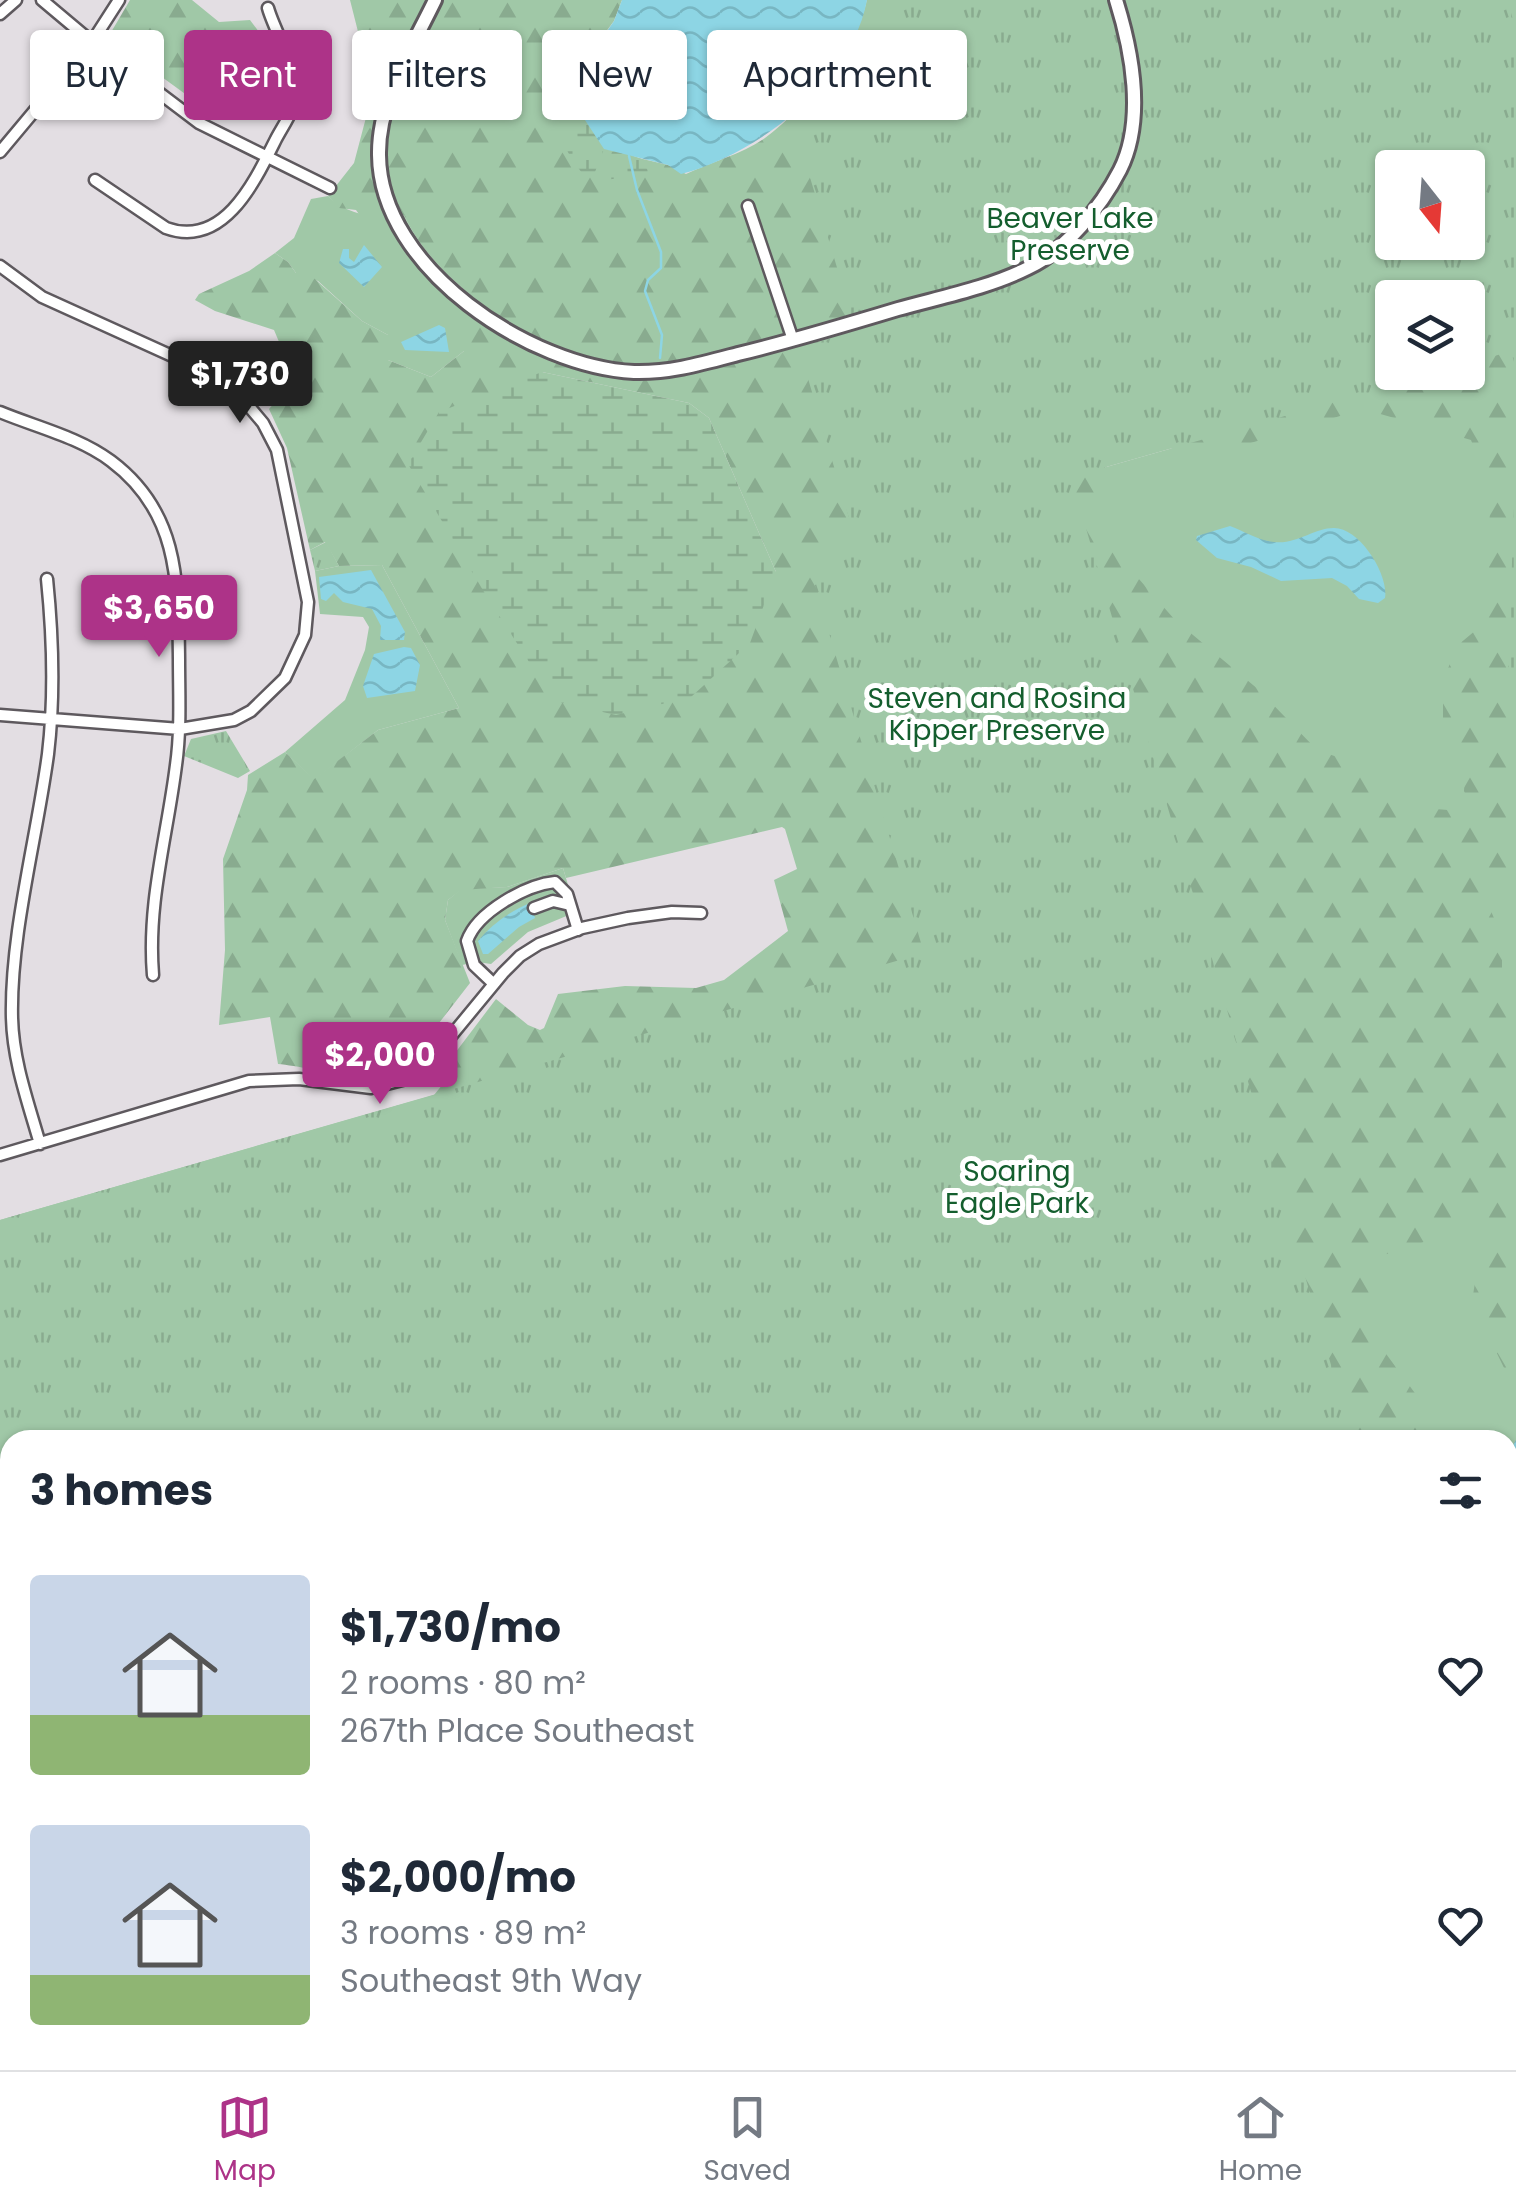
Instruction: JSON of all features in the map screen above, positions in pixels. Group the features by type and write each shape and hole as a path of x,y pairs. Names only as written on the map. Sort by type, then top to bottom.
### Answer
{"street":[{"path":"0,14 16,0"},
{"path":"42,0 78,30"},
{"path":"100,30 119,0"},
{"path":"434,0 388,99 379,157 388,205 415,253 453,290 522,340 557,356 614,370 657,372 793,340 1030,268 1063,243 1084,222 1120,169 1130,134 1132,80 1126,32 1116,0"},
{"path":"95,180 166,228 187,232 212,225 236,208 295,101 297,84 268,8"},
{"path":"164,97 199,124 330,188"},
{"path":"0,152 30,116"},
{"path":"748,206 793,340"},
{"path":"0,266 42,297 216,377 242,397 263,423 276,450 306,579 308,619 292,667 277,687 251,710 216,725 180,729 0,715"},
{"path":"1,414 91,448 138,485 158,516 176,571 180,729 154,889 150,945 153,976"},
{"path":"40,1144 15,1049 13,998 51,720 54,654 47,580"},
{"path":"494,984 474,965 467,941 474,928 504,904 541,884 560,884 578,930"},
{"path":"534,908 553,901 570,905"},
{"path":"0,1156 248,1081 287,1078 371,1088 418,1076 494,984 520,956 539,944 578,930 672,912 702,913"}],"green space":[{"path":"130,0 192,0 219,22 250,20 258,30 184,30 184,93 164,79 164,30 112,30"},
{"path":"350,0 622,0 607,30 542,30 542,120 613,120 630,156 668,165 686,174 756,144 786,120 967,120 967,30 856,30 867,0 1516,0 1516,812 1495,824 1516,842 1516,873 1501,884 1488,904 1502,937 1502,979 1516,983 1516,1370 1507,1374 1472,1302 1483,1229 1470,1202 1424,1242 1368,1260 1370,1332 1442,1430 0,1430 0,1220 434,1095 443,1084 446,1065 496,999 540,1030 558,994 625,986 696,988 724,980 788,931 774,880 797,869 782,827 566,878 563,868 507,887 461,890 448,900 445,920 470,983 422,1045 398,1052 380,1070 352,1074 278,1064 270,1017 219,1025 225,950 223,859 247,790 248,775 285,752 314,779 378,730 459,708 382,565 339,566 325,542 310,550 287,448 269,409 285,391 285,356 274,330 215,311 195,300 199,294 249,271 275,253 296,273 307,272 362,321 388,335 388,360 431,377 464,351 461,325 483,306 428,254 404,215 363,220 356,210 339,208 328,196 354,163 365,120 522,120 522,30 358,30","holes":["542,372 689,403 709,418 776,572","1363,409 1471,440 1490,490 1488,620 1458,645 1443,680 1443,724 1466,758 1464,791 1473,812 1423,808 1395,784 1395,777 1317,750 1259,690 1175,620 1094,528 1095,475 1145,438 1198,459"]},
{"path":"867,0 1507,0 1516,29 1516,369 1511,351 1485,359 1485,280 1375,280 1376,390 1071,477 1350,1430 0,1430 0,1220 924,953 805,552 855,538 799,348 856,331 793,120 967,120 967,30 857,30"},
{"path":"568,120 590,120 604,149 593,177 585,177 572,159 565,146 562,124"},
{"path":"618,150 647,161 645,166 651,175 603,180 612,152"},
{"path":"328,196 363,214 404,215 429,254 484,307 464,351 431,377 388,360 388,335 362,321 318,281 296,273 275,253 294,238 311,199"},
{"path":"1516,369 1516,1430 1350,1430 1071,477 1376,390 1485,390 1485,371"},
{"path":"542,372 689,403 709,418 776,572 750,643 691,697 616,715 554,701 408,464 439,412"},
{"path":"1516,454 1516,696 1508,670"},
{"path":"326,542 339,566 315,571 310,550"},
{"path":"382,565 459,708 378,730 314,780 285,752 345,700 365,650 369,627 363,617 320,614 315,571"},
{"path":"226,731 250,771 238,778 184,756 191,739"},
{"path":"563,868 576,912 528,932 491,964 462,965 445,920 448,900 461,889 507,887"}],"water":[{"path":"622,0 867,0 858,30 707,30 707,120 785,120 740,150 681,174 668,165 604,149 585,120 687,120 687,30 608,30"},
{"path":"364,245 382,267 364,287 339,263 343,249 349,249 349,258 354,262"},
{"path":"439,325 445,328 449,352 405,350 401,342"},
{"path":"1230,526 1274,542 1327,529 1344,530 1371,554 1382,577 1385,598 1378,603 1359,599 1332,578 1281,581 1251,567 1217,558 1196,540 1197,536"},
{"path":"371,570 405,632 404,640 380,640 381,626 372,609 343,602 334,593 326,601 321,599 319,577"},
{"path":"411,648 420,665 415,691 367,698 363,686 374,654"},
{"path":"530,903 535,918 483,954 478,941 483,935 508,914"}],"waterway":[{"path":"629,156 637,190 661,252 661,268 648,280 645,291 662,335 660,358"}],"park label":[{"name":"Beaver Lake Preserve","path":"1070,234"},
{"name":"Steven and Rosina Kipper Preserve","path":"997,714"},
{"name":"Soaring Eagle Park","path":"1017,1187"}]}
